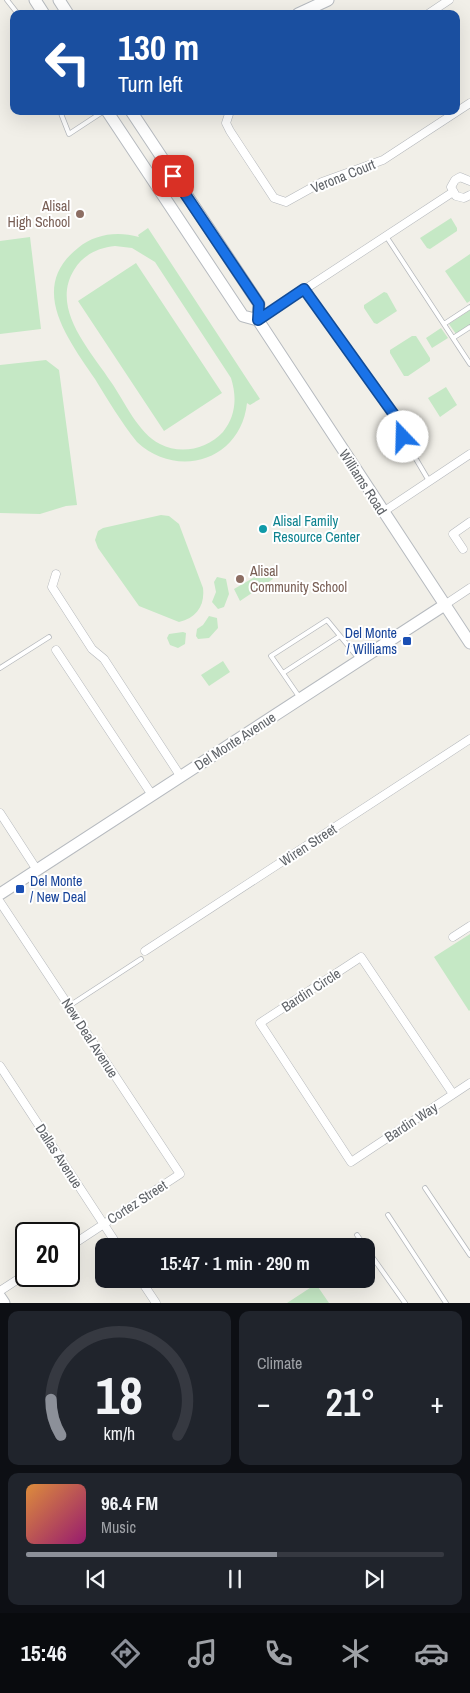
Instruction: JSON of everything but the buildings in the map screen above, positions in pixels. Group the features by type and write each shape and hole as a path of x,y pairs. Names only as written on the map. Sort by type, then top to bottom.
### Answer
{"main road":[{"path":"307,10 328,0"},
{"name":"Williams Road","path":"109,115 243,316 258,320"},
{"name":"Williams Road","path":"134,115 259,304 258,320 443,606 470,643"},
{"name":"Del Monte Avenue","path":"0,894 443,606"},
{"path":"0,1297 4,1303"}],"street":[{"path":"434,10 449,0"},
{"name":"Verona Court","path":"229,115 226,123 230,132 274,198 286,202 322,182 383,160 452,115"},
{"path":"452,192 455,180 464,177 470,181"},
{"path":"258,320 452,192"},
{"path":"452,192 461,198 469,198"},
{"path":"383,512 470,454"},
{"path":"463,549 453,534 470,522"},
{"path":"56,574 52,587 92,649 104,659 181,777"},
{"name":"Del Monte Avenue","path":"443,606 470,588"},
{"path":"56,650 152,795"},
{"name":"Wiren Street","path":"143,955 470,739"},
{"path":"0,813 37,870"},
{"name":"New Deal Avenue","path":"0,902 180,1174"},
{"path":"453,937 470,926"},
{"name":"Bardin Circle","path":"351,1162 260,1023 361,957 453,1094"},
{"name":"Dallas Avenue","path":"0,1066 113,1238"},
{"name":"Bardin Way","path":"351,1162 470,1083"},
{"name":"Cortez Street","path":"80,1240 180,1174"},
{"path":"0,1291 15,1281"},
{"path":"146,1288 156,1303"}],"lane":[{"path":"6,0 15,10"},
{"path":"62,115 69,134 100,115"},
{"path":"386,236 470,364"},
{"path":"304,289 400,423 403,437 429,482"},
{"path":"444,324 470,306"},
{"path":"453,338 470,327"},
{"path":"300,698 271,656 327,620 360,661"},
{"path":"283,673 340,636"},
{"path":"0,668 49,637"},
{"path":"69,1006 143,955"},
{"path":"425,1188 470,1255"},
{"path":"388,1215 446,1303"},
{"path":"375,1260 405,1303"}],"green space":[{"path":"451,218 457,231 430,249 427,248 420,238"},
{"path":"148,228 260,399 250,405 247,403 242,423 233,438 220,450 205,458 188,461 171,460 153,454 137,442 74,348 58,314 54,297 55,280 63,264 78,248 85,243 107,235 123,234 139,237 138,235","holes":["115,246 132,248 155,262 231,378 235,399 231,419 217,438 202,446 185,450 176,449 160,444 152,439 132,416 84,343 70,314 67,300 68,285 74,270 82,260 102,248"]},
{"path":"30,237 41,329 0,334 0,241"},
{"path":"470,254 470,301 467,303 445,271"},
{"path":"136,263 222,393 164,431 78,301"},
{"path":"384,292 387,293 397,311 377,324 374,323 364,305"},
{"path":"470,310 470,325 456,334 449,324"},
{"path":"441,328 448,338 432,348 426,338"},
{"path":"412,336 416,336 430,361 408,376 404,376 390,350"},
{"path":"46,360 59,370 77,505 66,506 40,514 0,513 0,365"},
{"path":"446,387 457,405 440,417 428,398"},
{"path":"161,515 169,516 179,524 203,588 203,600 198,610 191,617 179,622 139,606 98,548 95,540 98,531 103,528"},
{"path":"267,570 273,579 240,601 234,589"},
{"path":"217,577 226,579 229,594 224,607 218,609 212,602 216,592 214,582"},
{"path":"209,616 217,618 218,628 209,638 198,639 196,636 197,629 203,625"},
{"path":"186,633 185,644 178,648 170,645 167,638 169,634"},
{"path":"223,661 230,672 209,686 201,675"},
{"path":"470,934 470,1010 469,1011 434,957"},
{"path":"310,1288 319,1288 329,1303 287,1303"}],"place":[{"name":"Alisal High School","path":"80,214"},
{"name":"Alisal Family Resource Center","path":"263,529"},
{"name":"Alisal Community School","path":"240,579"},
{"name":"Del Monte / Williams","path":"407,641"},
{"name":"Del Monte / New Deal","path":"20,889"}],"route":[{"path":"173,176 259,304 258,320 304,289 400,423 403,437"}]}
